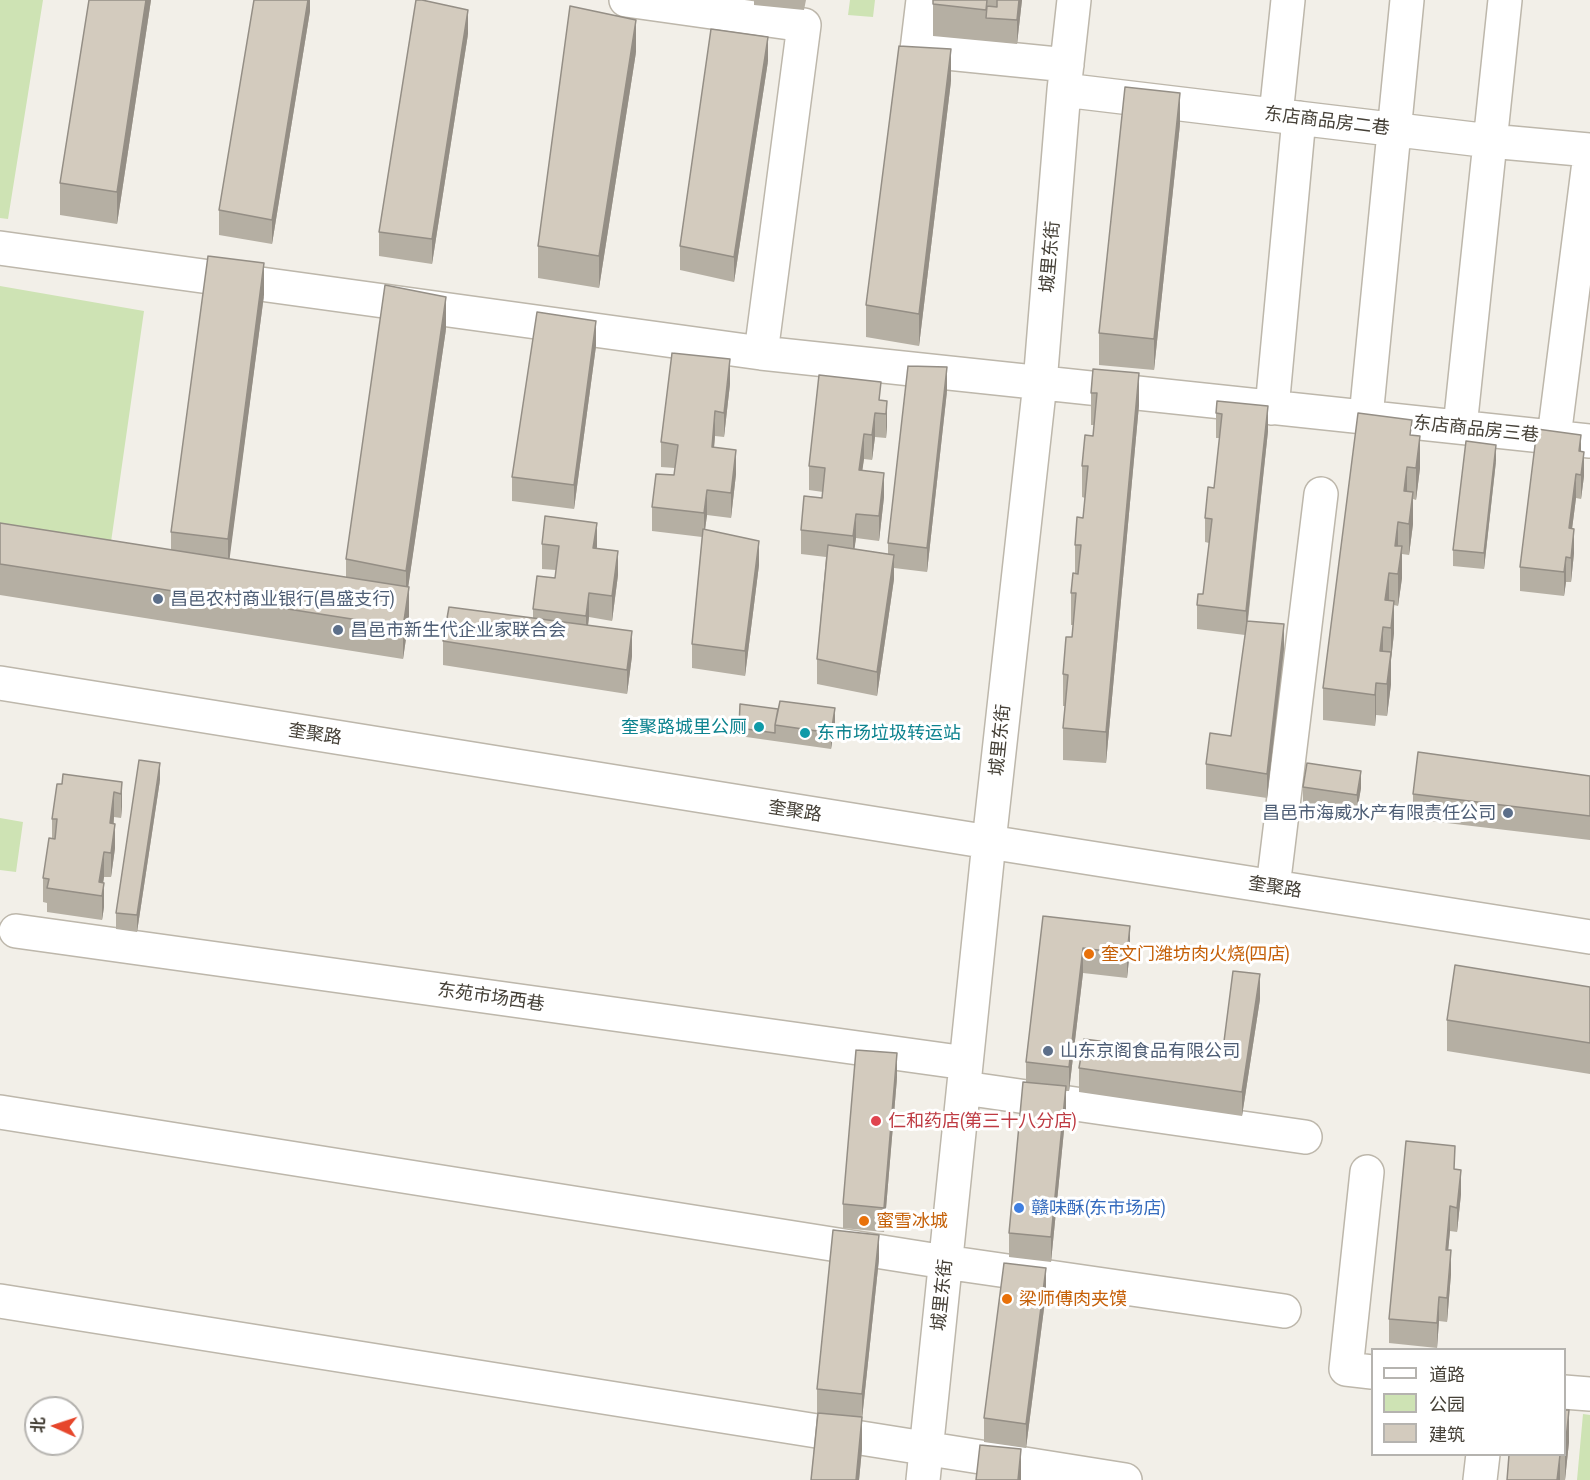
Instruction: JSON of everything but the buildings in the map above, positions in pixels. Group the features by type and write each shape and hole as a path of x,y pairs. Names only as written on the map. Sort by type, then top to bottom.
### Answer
{"street":[{"path":"626,0 804,26 760,353"},
{"name":"东店商品房二巷","path":"923,0 917,50 1287,117 1590,152"},
{"name":"城里东街","path":"925,1464 988,842 1040,383 1065,77 1074,0"},
{"path":"1272,408 1287,117 1288,0"},
{"path":"1366,417 1407,0"},
{"path":"1460,427 1505,0"},
{"path":"1554,437 1590,152"},
{"name":"东店商品房三巷","path":"0,248 760,353 1590,441"},
{"path":"1273,887 1321,494"},
{"name":"奎聚路","path":"0,684 1590,937"},
{"name":"东苑市场西巷","path":"16,931 965,1076 1305,1137"},
{"path":"0,1112 945,1262 1284,1311"},
{"path":"1367,1172 1346,1369 1371,1372"},
{"path":"0,1301 925,1464 1125,1480"},
{"path":"1566,1392 1590,1394"},
{"path":"1480,1480 1484,1456"}],"green space":[{"path":"0,0 43,0 8,219 0,218"},
{"path":"850,0 875,0 873,17 848,15"},
{"path":"0,286 144,311 110,549 0,533"},
{"path":"0,818 23,822 16,872 0,870"},
{"path":"1583,1414 1590,1415 1590,1480 1577,1480"}],"place":[{"name":"昌邑农村商业银行(昌盛支行)","path":"158,599"},
{"name":"昌邑市新生代企业家联合会","path":"338,630"},
{"name":"奎聚路城里公厕","path":"759,727"},
{"name":"东市场垃圾转运站","path":"805,733"},
{"name":"昌邑市海威水产有限责任公司","path":"1508,813"},
{"name":"奎文门潍坊肉火烧(四店)","path":"1089,954"},
{"name":"山东京阁食品有限公司","path":"1048,1051"},
{"name":"仁和药店(第三十八分店)","path":"876,1121"},
{"name":"赣味酥(东市场店)","path":"1019,1208"},
{"name":"蜜雪冰城","path":"864,1221"},
{"name":"梁师傅肉夹馍","path":"1007,1299"}]}
